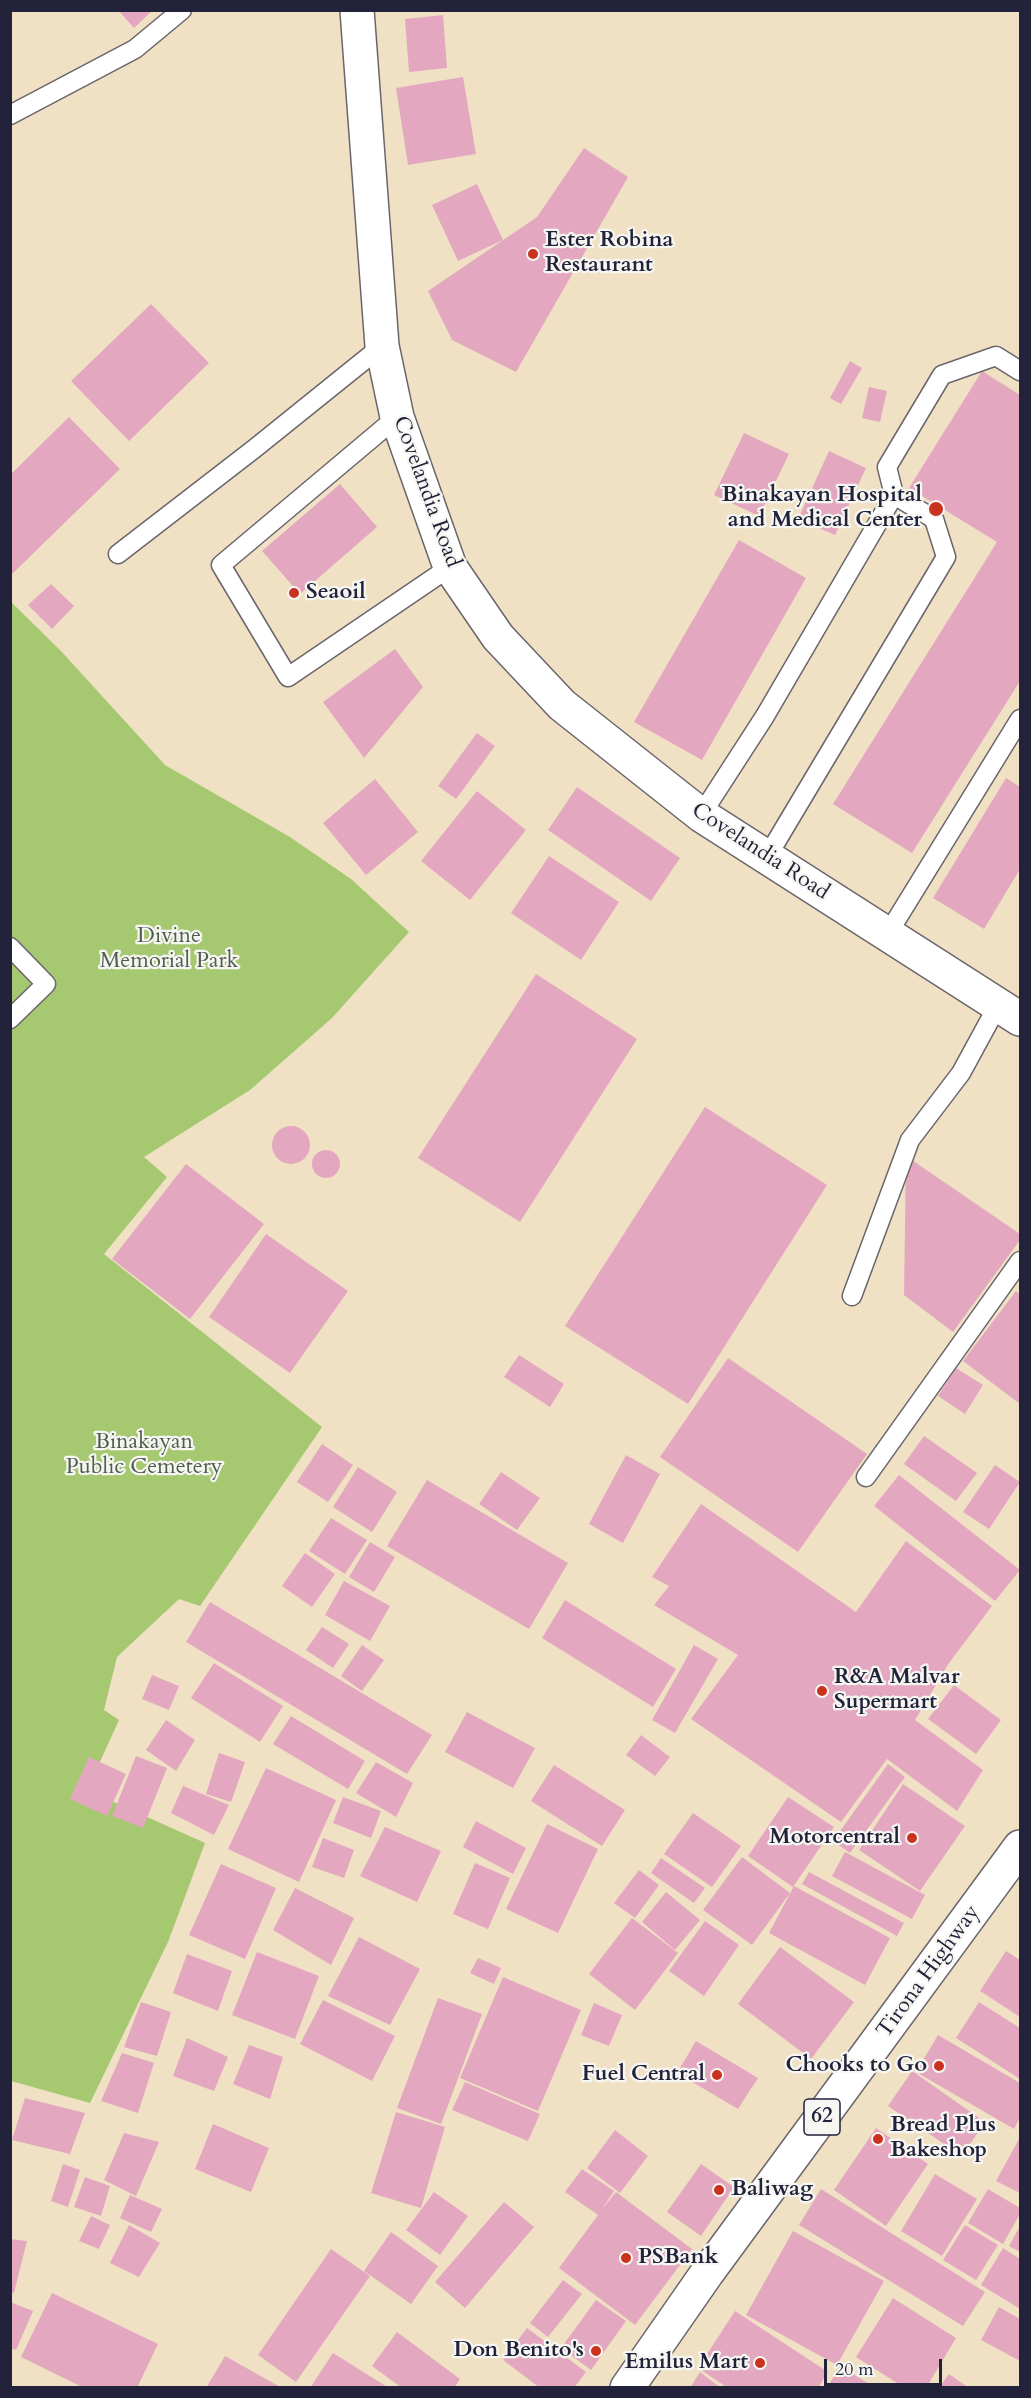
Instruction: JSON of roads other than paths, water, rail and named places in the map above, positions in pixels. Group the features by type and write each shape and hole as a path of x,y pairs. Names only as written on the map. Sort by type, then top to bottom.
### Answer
{"main road":[{"name":"Covelandia Road","path":"357,10 382,346 397,417 450,567 498,637 562,705 701,815 1009,1012"},
{"name":"Tirona Highway","path":"627,2388 707,2273 1020,1847"}],"lane":[{"path":"10,115 135,49 182,10"},
{"path":"118,554 382,346"},
{"path":"767,857 946,557 934,519 894,495 886,467 942,375 996,356 1020,371"},
{"path":"397,417 221,565 288,677 450,567"},
{"path":"701,815 765,716 894,495"},
{"path":"887,935 1020,719"},
{"path":"10,947 46,984 10,1019"},
{"path":"852,1296 910,1140 1009,1012"},
{"path":"866,1477 1020,1261"}],"place":[{"name":"Ester Robina Restaurant","path":"533,254"},
{"name":"Binakayan Hospital and Medical Center","path":"936,509"},
{"name":"Seaoil","path":"294,593"},
{"name":"R&A Malvar Supermart","path":"822,1691"},
{"name":"Motorcentral","path":"912,1838"},
{"name":"Chooks to Go","path":"939,2066"},
{"name":"Fuel Central","path":"717,2075"},
{"name":"Bread Plus Bakeshop","path":"878,2139"},
{"name":"Baliwag","path":"719,2190"},
{"name":"PSBank","path":"626,2258"},
{"name":"Don Benito's","path":"596,2351"},
{"name":"Emilus Mart","path":"760,2363"}],"park label":[{"name":"Divine Memorial Park","path":"169,950"},
{"name":"Binakayan Public Cemetery","path":"144,1456"}]}
